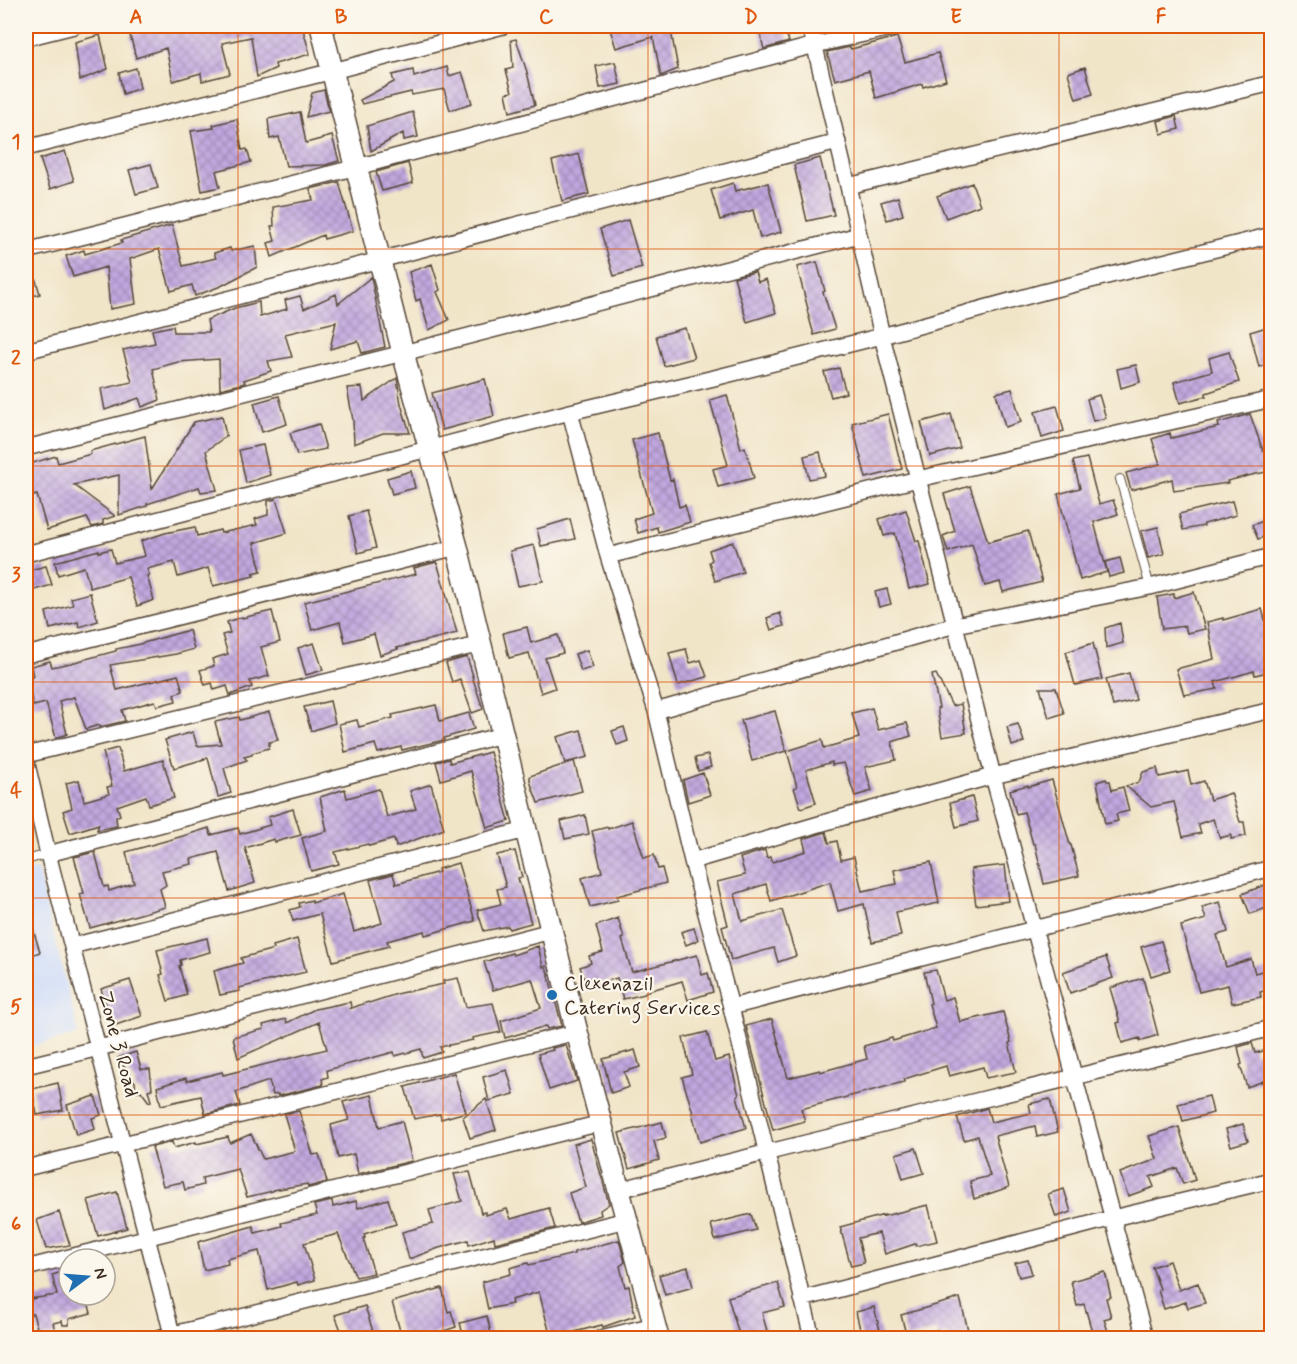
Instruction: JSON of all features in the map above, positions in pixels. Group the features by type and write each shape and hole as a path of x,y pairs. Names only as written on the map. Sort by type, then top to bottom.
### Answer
{"street":[{"path":"26,38 74,26"},
{"path":"321,26 403,352 457,547 551,931 656,1332 601,1338"},
{"path":"26,148 503,26"},
{"path":"810,26 882,336 993,776 1145,1338"},
{"path":"26,251 357,167 815,45 898,26"},
{"path":"848,186 1272,83"},
{"path":"26,351 838,142"},
{"path":"26,448 859,235"},
{"path":"26,554 570,412 882,336 1043,292 1272,235"},
{"path":"608,556 918,479 1272,399"},
{"path":"570,412 608,556 656,711 812,1338"},
{"path":"26,655 457,547"},
{"path":"656,711 955,626 1150,587 1272,556"},
{"path":"26,755 481,644"},
{"path":"692,861 993,776 1272,710"},
{"path":"48,854 502,735"},
{"name":"Zone 3 Road","path":"26,760 48,854 124,1144 168,1337"},
{"path":"72,946 526,830"},
{"path":"731,1007 1272,868"},
{"path":"26,1066 551,931"},
{"path":"619,1190 1272,1028"},
{"path":"26,1168 577,1032"},
{"path":"26,1268 601,1123"},
{"path":"802,1299 1113,1218 1272,1180"},
{"path":"168,1337 626,1220"}],"lane":[{"path":"1120,479 1150,587"},
{"path":"26,860 48,854"}],"shaded area":[{"path":"37,869 79,1034 26,1048 26,872"}],"building":[{"path":"168,26 302,26 310,54 275,64 276,68 257,77 251,37 222,43 230,74 202,81 201,73 173,81 166,48 136,58 130,35"},
{"path":"609,26 679,26 679,29 671,31 678,69 661,76 653,37 616,48"},
{"path":"758,26 784,26 789,42 764,49"},
{"path":"100,35 108,69 80,80 75,42"},
{"path":"897,37 905,62 938,53 946,80 923,87 922,84 876,98 869,71 835,80 827,52 850,47 851,49"},
{"path":"516,39 535,105 510,112 506,93 512,92 506,70 513,68 511,40"},
{"path":"615,62 620,84 600,88 596,66"},
{"path":"447,67 449,76 462,72 472,103 450,110 444,89 412,95 411,92 362,104 360,100 394,82 392,75 413,70 414,77"},
{"path":"1085,67 1093,94 1076,99 1068,73"},
{"path":"136,68 140,88 123,94 119,73"},
{"path":"324,90 329,111 306,117 312,93"},
{"path":"300,112 306,143 332,136 339,161 325,165 286,166 279,137 270,139 268,119"},
{"path":"413,112 418,137 404,140 403,133 371,151 367,126"},
{"path":"1176,116 1179,129 1161,134 1158,121"},
{"path":"237,119 242,150 247,149 251,162 216,171 220,187 202,191 191,131 214,128 213,125"},
{"path":"65,151 74,181 50,189 40,159"},
{"path":"579,154 589,194 562,201 552,161"},
{"path":"820,158 834,215 807,221 794,165"},
{"path":"408,163 413,183 382,191 376,172"},
{"path":"151,164 158,188 136,194 129,170"},
{"path":"339,182 353,231 324,239 323,235 272,257 268,243 275,241 271,226 274,226 273,207 313,200 310,189"},
{"path":"733,183 735,191 768,183 781,232 760,238 753,210 720,220 711,190"},
{"path":"972,183 980,205 946,218 937,196"},
{"path":"898,197 903,215 887,220 881,202"},
{"path":"628,220 642,268 614,276 600,229"},
{"path":"172,225 183,266 216,258 214,253 230,248 231,251 255,246 257,267 221,286 195,296 192,285 171,291 159,249 130,259 136,304 110,309 106,267 73,277 66,256 84,250 85,254 122,243 121,240"},
{"path":"26,260 30,260 40,294 26,298"},
{"path":"817,262 825,291 823,292 835,329 814,335 797,267"},
{"path":"432,264 440,290 437,292 449,320 429,330 420,299 416,301 409,272"},
{"path":"755,272 758,282 766,279 776,313 747,322 734,277"},
{"path":"371,277 385,347 362,353 358,341 330,349 336,322 285,334 292,357 268,361 271,371 244,380 245,383 220,389 219,359 178,362 153,369 160,400 142,407 139,398 105,410 101,389 132,382 123,350 155,343 152,330 173,326 174,332 209,332 207,320 235,308 259,302 260,317 287,309 285,300 300,296 304,309 336,294 338,304"},
{"path":"1267,327 1272,344 1272,364 1259,367 1250,332"},
{"path":"685,328 694,358 664,366 656,336"},
{"path":"1229,352 1239,382 1206,393 1206,396 1180,403 1174,382 1212,371 1209,358"},
{"path":"1136,365 1140,382 1121,388 1117,369"},
{"path":"839,368 846,393 831,397 824,372"},
{"path":"397,378 401,404 410,433 383,433 354,444 353,420 347,388 362,387 364,401"},
{"path":"485,379 494,416 442,430 432,393"},
{"path":"1012,389 1021,422 1005,427 996,393"},
{"path":"727,395 741,449 745,447 754,478 718,487 713,469 728,465 710,400"},
{"path":"1099,395 1106,418 1093,421 1087,399"},
{"path":"279,396 287,424 262,432 254,403"},
{"path":"1057,406 1064,431 1042,438 1035,412"},
{"path":"888,414 902,469 866,478 852,423"},
{"path":"951,414 960,448 930,456 921,422"},
{"path":"1250,414 1263,451 1268,449 1272,471 1227,481 1228,483 1174,491 1172,479 1131,490 1126,473 1160,464 1152,439 1170,433 1171,438 1219,427 1218,423"},
{"path":"222,416 226,436 206,451 217,490 201,492 199,487 119,515 119,475 74,485 115,516 103,520 103,524 92,527 87,518 47,530 37,495 26,498 26,465 56,456 58,463 91,454 90,451 145,436 152,489 194,422"},
{"path":"319,424 326,449 297,455 290,433"},
{"path":"658,433 670,480 673,479 679,507 685,505 690,522 658,532 657,527 638,533 634,519 652,513 632,440"},
{"path":"263,445 270,475 246,483 239,450"},
{"path":"820,452 825,476 809,479 804,456"},
{"path":"1087,458 1099,504 1113,500 1118,514 1094,522 1107,572 1080,580 1058,494 1080,488 1073,461"},
{"path":"411,471 415,488 392,494 387,478"},
{"path":"970,486 988,542 1028,531 1042,582 1003,592 1000,582 985,586 972,544 948,552 943,536 955,531 944,494"},
{"path":"276,499 287,533 254,543 261,571 253,573 254,576 213,586 208,568 178,577 174,562 147,569 154,600 137,606 128,577 90,588 84,567 58,575 55,562 99,550 99,552 111,549 115,563 145,556 141,541 165,533 195,527 197,536 257,525 255,519 268,515 268,501"},
{"path":"1232,501 1236,515 1204,524 1204,526 1183,530 1179,514"},
{"path":"906,510 916,541 919,541 930,584 909,589 895,533 884,536 879,519"},
{"path":"366,511 376,548 358,553 349,516"},
{"path":"1272,518 1272,534 1258,539 1252,525"},
{"path":"570,519 575,539 541,546 537,529"},
{"path":"1158,527 1164,554 1148,558 1141,531"},
{"path":"733,542 743,572 715,581 709,562 712,560 709,550"},
{"path":"534,545 543,581 518,586 510,551"},
{"path":"1120,558 1124,573 1109,577 1105,562"},
{"path":"437,562 457,633 397,648 380,655 374,634 345,642 340,622 312,630 304,602 416,574 414,568"},
{"path":"46,566 52,585 30,591 26,571"},
{"path":"887,589 891,604 879,607 875,592"},
{"path":"1194,592 1205,629 1187,633 1185,626 1162,629 1157,597 1174,594 1174,598"},
{"path":"90,593 98,621 79,627 78,622 50,629 46,612 73,605 71,598"},
{"path":"1262,609 1272,644 1272,671 1255,675 1254,671 1215,682 1217,689 1184,695 1176,669 1214,659 1207,622"},
{"path":"272,611 280,642 261,647 269,676 250,681 252,687 230,695 227,686 214,690 212,683 205,685 200,670 214,666 212,659 228,654 222,635 230,633 227,622"},
{"path":"780,613 784,626 771,630 767,618"},
{"path":"1120,623 1123,643 1106,648 1105,628"},
{"path":"527,627 531,643 558,635 563,653 545,658 555,688 541,693 529,653 509,658 503,633"},
{"path":"189,630 194,649 110,665 117,690 178,675 183,691 174,694 176,701 157,706 155,701 122,710 125,721 86,729 74,697 59,701 67,734 56,738 46,703 33,706 27,678 33,676 31,666 50,661 52,667 71,663"},
{"path":"314,643 323,670 306,675 298,648"},
{"path":"1093,643 1102,679 1075,685 1066,652"},
{"path":"686,649 690,663 701,660 707,677 678,685 669,653"},
{"path":"587,650 593,667 581,671 575,654"},
{"path":"467,657 483,709 472,713 460,679 452,682 446,663"},
{"path":"1129,673 1136,700 1113,706 1106,679"},
{"path":"936,674 952,706 961,704 966,733 942,737 932,675"},
{"path":"1040,688 1056,688 1064,713 1049,718"},
{"path":"330,701 335,723 311,731 304,707"},
{"path":"436,705 440,721 469,713 474,729 444,738 444,740 402,750 401,747 378,753 375,744 345,752 339,724 357,720 359,727 393,718 392,715"},
{"path":"872,708 878,730 907,723 911,736 892,742 896,760 865,767 872,791 855,796 844,763 832,765 832,762 806,770 816,803 801,808 794,788 797,787 787,751 822,740 824,748 859,738 852,713"},
{"path":"775,711 786,751 752,761 741,720"},
{"path":"269,712 278,740 269,742 269,748 244,757 247,760 224,768 231,793 218,797 208,758 174,768 165,740 193,732 197,746 221,744 215,722 239,717 240,720"},
{"path":"1018,724 1024,742 1012,746 1007,727"},
{"path":"624,727 628,741 617,745 612,731"},
{"path":"581,730 588,757 565,763 557,737"},
{"path":"118,748 124,771 163,760 174,798 149,805 146,796 117,806 120,815 116,817 117,826 97,830 99,824 70,833 63,811 72,808 66,783 79,780 84,801 109,794 107,787 112,786 103,752"},
{"path":"490,752 509,821 487,828 471,771 441,780 436,762 449,759 450,763"},
{"path":"708,755 711,767 698,771 695,758"},
{"path":"574,761 582,791 538,803 530,776"},
{"path":"1157,768 1159,777 1188,771 1191,785 1204,781 1210,800 1231,793 1240,822 1244,822 1246,836 1231,839 1231,835 1220,838 1213,819 1198,824 1201,833 1183,837 1174,802 1151,807 1126,786 1139,782 1143,772"},
{"path":"703,773 710,795 688,802 683,780"},
{"path":"1106,779 1110,781 1112,790 1123,787 1129,811 1116,814 1118,821 1105,824 1097,782"},
{"path":"1052,780 1079,876 1044,884 1035,844 1033,844 1024,812 1016,814 1010,790"},
{"path":"431,784 444,829 396,847 394,839 335,852 339,864 311,871 302,838 327,831 320,797 345,789 347,798 379,789 387,817 416,809 410,791"},
{"path":"972,797 978,821 956,827 950,803"},
{"path":"293,809 301,835 275,842 274,839 245,848 255,883 229,891 218,852 191,859 192,864 162,871 166,885 160,889 165,907 90,928 80,894 84,893 74,857 95,852 104,887 108,886 109,891 134,883 126,852 209,828 211,835 238,828 240,834 270,825 268,817"},
{"path":"585,815 589,834 565,839 561,821"},
{"path":"632,821 644,858 654,855 658,869 662,868 666,883 617,896 618,900 590,907 582,878 602,872 592,831 608,827 608,829"},
{"path":"826,832 829,843 837,841 841,860 854,857 862,891 897,884 894,870 931,862 939,903 896,912 901,936 872,942 864,904 838,911 830,882 771,901 766,884 735,894 742,921 782,910 796,956 778,962 774,948 731,960 722,927 728,925 717,882 745,875 740,858 765,850 767,858 770,857 772,862 806,851 803,839"},
{"path":"515,851 522,877 518,878 531,923 509,929 508,926 484,931 477,910 501,904 497,889 506,887 497,855"},
{"path":"458,863 475,921 425,935 424,931 387,941 389,946 333,961 320,914 293,921 290,910 300,907 299,903 312,900 312,903 343,894 354,932 382,923 370,880 393,874 396,884 439,872 438,869"},
{"path":"1005,865 1009,901 976,905 971,869"},
{"path":"1265,885 1272,906 1250,914 1242,894"},
{"path":"1220,902 1228,932 1217,935 1226,967 1251,959 1255,973 1272,968 1272,989 1260,992 1261,997 1232,1003 1228,985 1199,992 1181,926 1206,919 1202,907"},
{"path":"26,916 29,916 40,952 26,957"},
{"path":"618,918 632,972 697,955 702,975 708,973 713,992 688,1000 682,981 623,999 617,978 587,987 580,967 591,963 589,956 603,952 596,926"},
{"path":"694,928 698,940 686,945 681,932"},
{"path":"207,938 210,952 180,960 181,965 179,966 187,995 168,1001 160,975 163,974 157,950"},
{"path":"297,939 306,972 239,988 240,991 220,995 214,971 243,963 241,958 274,949 273,946"},
{"path":"1161,941 1170,970 1151,976 1141,947"},
{"path":"538,946 543,967 546,966 562,1026 547,1029 546,1026 505,1038 501,1021 541,1008 532,979 493,990 484,962"},
{"path":"1106,957 1113,978 1070,993 1063,972"},
{"path":"936,970 944,1000 953,997 960,1022 1003,1012 1016,1072 986,1078 983,1067 949,1076 946,1066 904,1079 904,1082 801,1109 805,1121 773,1130 746,1026 772,1019 788,1078 867,1059 864,1046 892,1038 893,1041 936,1028 929,1004 931,1003 924,972"},
{"path":"458,978 466,1007 493,1003 501,1032 440,1047 442,1052 423,1058 421,1049 395,1056 394,1052 327,1070 328,1077 322,1079 323,1085 278,1096 278,1094 273,1095 269,1081 236,1092 240,1105 205,1114 201,1096 161,1105 157,1087 186,1078 187,1081 222,1072 223,1075 327,1049 319,1022 238,1058 233,1037 264,1029 263,1025 286,1019 287,1023 315,1009 350,1002 349,1009 400,993 444,984 443,981"},
{"path":"1143,978 1158,1035 1140,1041 1140,1038 1122,1043 1117,1023 1120,1022 1110,988"},
{"path":"130,980 142,1016 113,1026 101,989"},
{"path":"707,1032 715,1061 729,1057 746,1128 700,1142 682,1077 692,1074 683,1038"},
{"path":"1252,1043 1255,1053 1272,1049 1272,1078 1247,1087 1240,1065 1242,1064 1238,1047"},
{"path":"566,1045 577,1081 549,1090 538,1054"},
{"path":"635,1050 640,1067 624,1072 629,1087 611,1093 603,1059"},
{"path":"136,1052 141,1069 150,1069 152,1089 148,1090 151,1101 149,1102 141,1091 136,1091 135,1082 118,1058"},
{"path":"507,1070 514,1094 489,1101 483,1077"},
{"path":"454,1073 466,1112 441,1119 440,1114 414,1119 405,1087"},
{"path":"58,1083 63,1110 37,1115 32,1089"},
{"path":"372,1095 379,1127 402,1121 412,1161 358,1174 354,1154 338,1158 331,1125 349,1120 343,1102"},
{"path":"95,1096 101,1115 92,1118 95,1129 76,1135 67,1105"},
{"path":"1209,1096 1213,1113 1183,1121 1178,1104"},
{"path":"486,1099 496,1130 470,1138 463,1117"},
{"path":"1050,1099 1058,1132 1037,1137 1035,1126 995,1136 1009,1187 974,1199 970,1181 990,1176 978,1136 964,1140 957,1117 987,1108 991,1122 1031,1113 1029,1104"},
{"path":"299,1111 313,1155 319,1154 327,1182 308,1187 307,1184 273,1190 247,1197 238,1169 202,1178 203,1185 185,1190 183,1182 163,1186 152,1147 172,1142 174,1148 228,1137 230,1143 251,1134 263,1159 295,1151 284,1114"},
{"path":"662,1122 666,1138 654,1141 659,1160 629,1169 619,1133"},
{"path":"1243,1124 1248,1141 1231,1146 1226,1129"},
{"path":"1179,1127 1195,1180 1183,1184 1177,1168 1150,1177 1154,1187 1128,1196 1120,1173 1157,1159 1149,1136"},
{"path":"591,1139 609,1204 600,1210 601,1215 578,1222 569,1193 586,1187 574,1144"},
{"path":"916,1148 924,1173 903,1179 896,1154"},
{"path":"470,1172 481,1213 485,1212 485,1215 507,1209 511,1219 549,1208 555,1228 495,1243 494,1237 469,1245 468,1240 409,1259 402,1232 433,1224 429,1210 462,1201 454,1174"},
{"path":"1064,1189 1071,1212 1056,1217 1048,1194"},
{"path":"117,1192 127,1228 98,1236 88,1200"},
{"path":"388,1199 396,1224 364,1234 365,1238 363,1238 374,1273 356,1277 338,1234 304,1243 315,1280 298,1285 297,1282 268,1290 259,1251 227,1259 228,1264 204,1270 198,1242 253,1226 255,1233 282,1226 281,1223 317,1215 314,1205 332,1201 333,1207 356,1201 358,1208"},
{"path":"928,1205 937,1241 916,1246 915,1244 885,1254 879,1233 858,1238 864,1263 851,1266 840,1227"},
{"path":"59,1212 70,1245 46,1249 37,1220"},
{"path":"751,1214 756,1230 715,1240 711,1224"},
{"path":"619,1240 625,1262 620,1266 625,1287 629,1286 635,1316 603,1327 602,1325 551,1338 539,1292 511,1300 512,1304 488,1309 482,1282 511,1274 510,1268 574,1254 574,1252"},
{"path":"1028,1260 1032,1274 1019,1277 1015,1263"},
{"path":"1169,1261 1179,1290 1198,1283 1205,1303 1188,1308 1186,1302 1164,1309 1152,1267"},
{"path":"688,1267 693,1287 665,1295 659,1275"},
{"path":"1105,1272 1111,1297 1106,1298 1111,1317 1104,1319 1110,1338 1094,1338 1084,1304 1077,1306 1071,1281"},
{"path":"57,1274 57,1295 52,1275"},
{"path":"778,1283 785,1307 762,1313 769,1338 740,1338 728,1297"},
{"path":"442,1288 448,1312 451,1311 456,1327 428,1336 429,1338 402,1338 392,1302"},
{"path":"57,1295 57,1307 89,1307 91,1313 69,1319 69,1325 63,1325 62,1321 53,1323 56,1334 40,1338 33,1314 30,1314 30,1299"},
{"path":"960,1298 969,1334 949,1338 948,1334 939,1337 937,1330 907,1338 901,1315"},
{"path":"365,1306 375,1338 344,1338 335,1315"},
{"path":"874,1307 882,1338 862,1338 856,1312"},
{"path":"487,1316 492,1338 464,1338 460,1323"}],"place":[{"name":"Clexenazil Catering Services","path":"552,995"}]}
